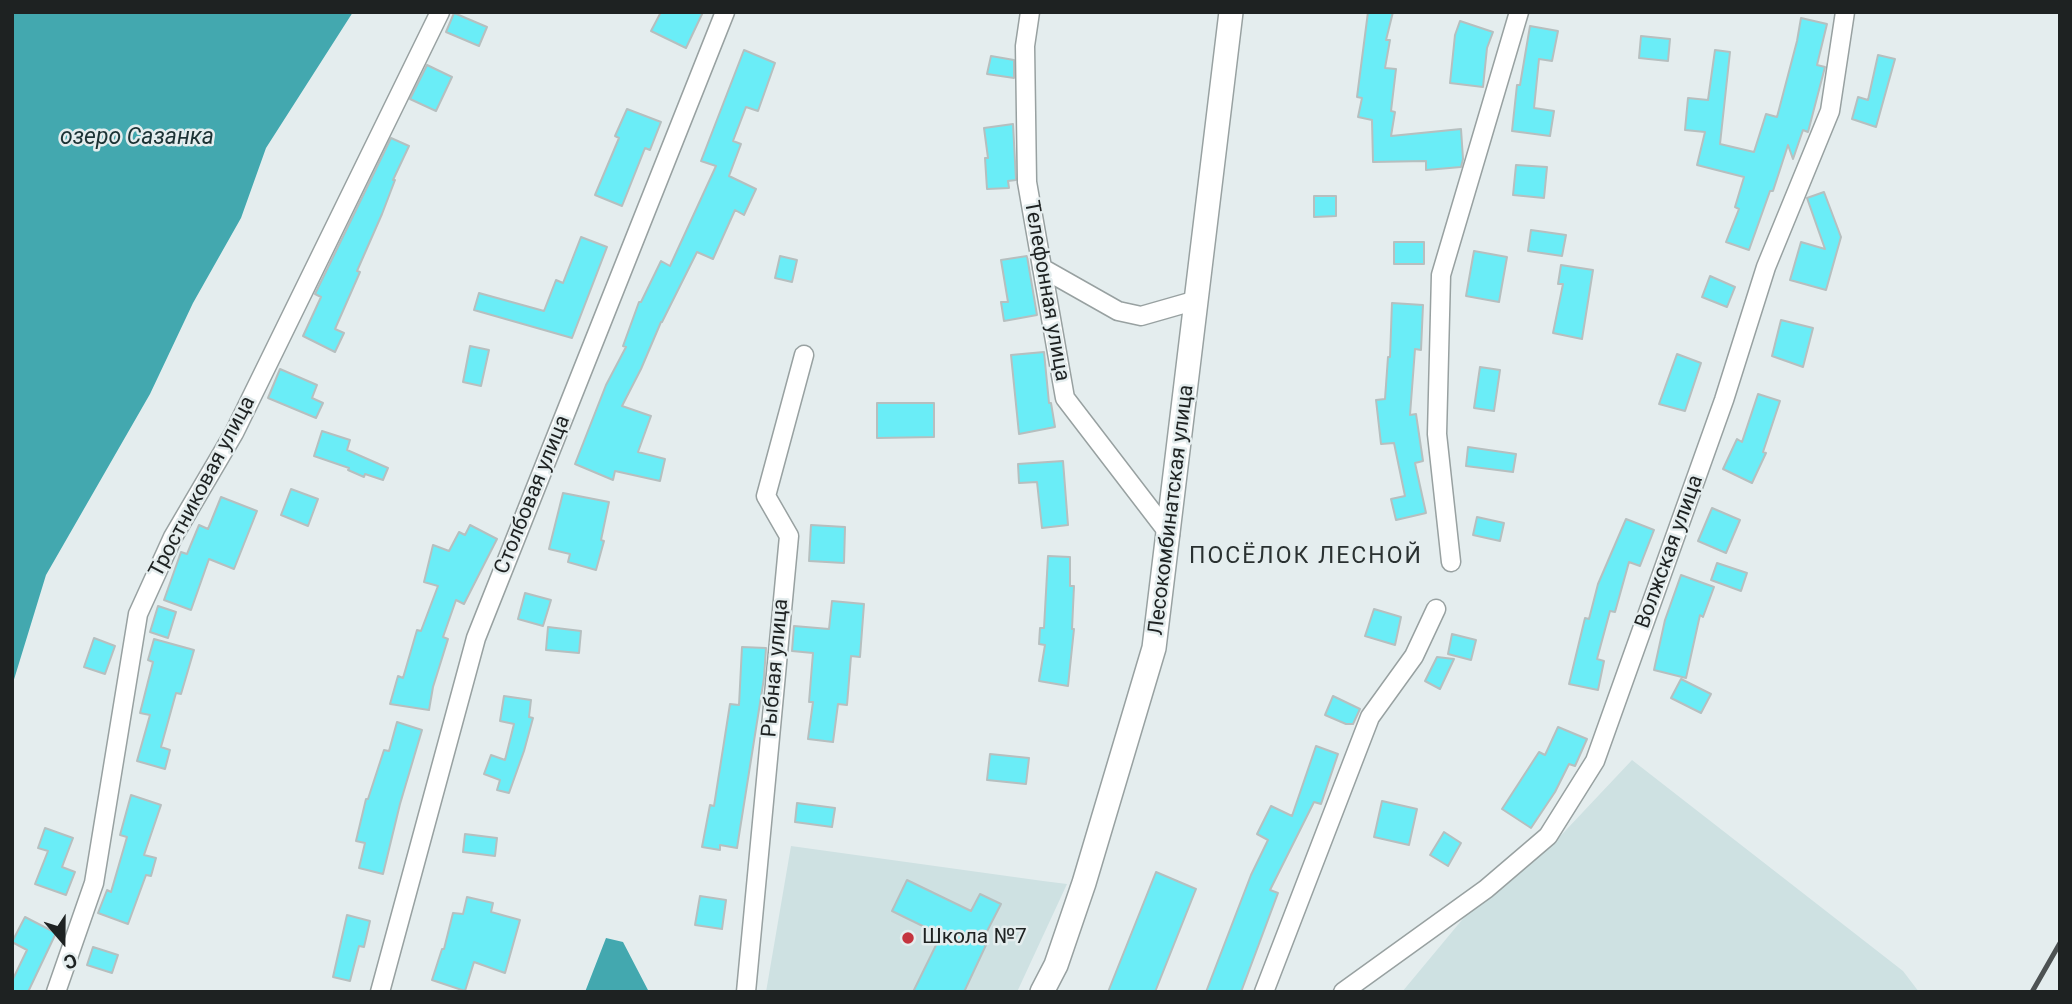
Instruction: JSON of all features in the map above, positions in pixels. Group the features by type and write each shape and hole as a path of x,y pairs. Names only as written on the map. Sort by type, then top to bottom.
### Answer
{"street":[{"name":"Тростниковая улица","path":"56,992 93,883 138,614 173,537 234,433 440,12"},
{"name":"Столбовая улица","path":"380,992 476,638 725,12"},
{"name":"Телефонная улица","path":"1030,12 1026,46 1027,182 1065,398 1170,535"},
{"name":"Лесокомбинатская улица","path":"1042,992 1056,965 1084,883 1154,648 1170,535 1231,12"},
{"path":"1451,562 1437,434 1441,275 1519,12"},
{"name":"Волжская улица","path":"1343,992 1486,889 1548,836 1595,761 1724,400 1766,267 1830,111 1845,12"},
{"path":"1042,268 1118,311 1141,316 1197,300"},
{"name":"Рыбная улица","path":"746,992 789,536 766,496 804,355"},
{"path":"1264,992 1370,717 1414,656 1436,609"}],"shaded area":[{"path":"1632,760 1903,971 1919,992 1402,992 1476,903 1550,847"},
{"name":"Школа №7","path":"791,846 1067,884 1017,992 766,992"}],"water":[{"name":"озеро Сазанка","path":"12,12 353,12 266,148 241,218 193,303 150,394 46,575 12,686"},
{"path":"606,938 623,942 649,992 585,992"}],"building":[{"path":"661,12 703,12 686,48 651,31"},
{"path":"1368,12 1393,12 1386,40 1390,40 1385,68 1396,69 1391,111 1395,112 1391,136 1461,129 1461,167 1426,170 1426,161 1373,162 1372,120 1358,117 1362,98 1357,97"},
{"path":"454,13 487,27 479,46 446,32"},
{"path":"1801,18 1827,24 1817,65 1825,67 1808,132 1803,130 1793,159 1788,145 1749,250 1726,242 1739,209 1735,207 1744,177 1697,165 1705,132 1685,130 1688,98 1708,100 1715,50 1730,52 1720,144 1754,152 1766,114 1777,117"},
{"path":"1460,21 1493,32 1487,48 1483,87 1450,83 1455,35"},
{"path":"1530,26 1558,31 1552,61 1539,59 1534,108 1554,111 1550,136 1512,131 1517,85 1520,85"},
{"path":"1641,36 1670,39 1668,61 1639,58"},
{"path":"744,50 775,63 758,111 746,107 733,141 741,144 729,176 756,189 744,215 735,210 713,259 697,252 622,406 651,416 638,452 665,459 660,481 615,471 613,480 575,464 606,385 626,347 623,346 639,302 661,261 670,266 716,166 701,161"},
{"path":"1878,55 1895,59 1876,127 1852,119 1858,97 1868,100"},
{"path":"991,56 1014,60 1014,78 987,74"},
{"path":"427,65 452,77 436,111 410,99"},
{"path":"627,109 661,122 650,150 645,148 622,206 595,195 619,138 615,136"},
{"path":"1013,124 1016,180 1008,181 1009,188 987,189 985,158 988,158 984,128"},
{"path":"391,138 409,146 335,329 344,333 335,352 303,336 321,297 315,294"},
{"path":"1516,165 1547,167 1544,198 1513,195"},
{"path":"1824,192 1841,237 1826,290 1790,280 1801,242 1825,249 1807,198"},
{"path":"1314,196 1336,196 1336,216 1314,217"},
{"path":"1531,230 1566,235 1562,256 1528,251"},
{"path":"581,237 607,247 572,338 474,310 479,293 544,311 556,280 563,283"},
{"path":"1394,242 1424,242 1424,264 1394,264"},
{"path":"1474,251 1507,257 1499,302 1466,296"},
{"path":"780,256 797,260 792,282 775,278"},
{"path":"1027,256 1037,315 1004,321 1001,302 1008,302 1001,260"},
{"path":"1561,265 1593,270 1582,339 1553,333 1563,284 1558,284"},
{"path":"1710,276 1735,287 1727,307 1702,297"},
{"path":"1392,303 1423,305 1421,350 1415,349 1410,415 1416,414 1423,461 1415,463 1426,513 1396,520 1391,499 1405,496 1394,443 1381,444 1376,400 1385,399"},
{"path":"1781,320 1813,328 1803,367 1772,356"},
{"path":"470,346 489,350 481,386 463,382"},
{"path":"1044,352 1049,403 1055,427 1019,434 1011,355"},
{"path":"1677,354 1701,363 1685,411 1659,404"},
{"path":"1480,367 1500,370 1494,411 1474,408"},
{"path":"280,369 317,385 312,398 323,403 316,418 268,398"},
{"path":"1758,394 1780,401 1763,452 1766,453 1752,483 1723,469 1737,439 1742,442"},
{"path":"877,403 934,403 934,437 877,438"},
{"path":"322,431 350,440 347,450 388,468 383,480 365,474 364,477 348,470 349,468 314,456"},
{"path":"1468,447 1516,454 1513,472 1466,466"},
{"path":"1063,461 1068,525 1042,528 1037,482 1019,483 1018,464"},
{"path":"291,489 318,499 308,526 281,515"},
{"path":"563,493 609,502 601,540 604,541 596,570 568,562 570,554 549,549"},
{"path":"221,497 257,511 234,569 209,559 191,610 164,600 181,552 187,554 199,525 208,529"},
{"path":"1712,508 1740,520 1726,553 1698,541"},
{"path":"1477,517 1504,523 1500,541 1473,535"},
{"path":"1626,519 1654,530 1640,566 1629,562 1615,612 1610,611 1597,659 1604,661 1598,690 1569,684 1585,618 1589,619 1598,584"},
{"path":"470,525 497,539 464,604 456,600 443,637 448,639 429,710 390,704 398,676 403,678 417,630 421,631 438,586 424,582 433,545 449,551 459,532 465,535"},
{"path":"811,525 845,527 844,563 809,561"},
{"path":"1048,556 1070,557 1070,586 1074,586 1074,629 1068,686 1039,681 1045,645 1039,644 1040,628 1044,628"},
{"path":"1717,563 1747,573 1741,591 1711,580"},
{"path":"1681,575 1714,587 1703,617 1700,615 1686,678 1654,670 1665,620"},
{"path":"525,593 551,600 543,626 518,619"},
{"path":"832,601 864,604 860,657 851,656 847,705 838,704 833,742 808,739 813,702 809,702 813,653 792,651 794,626 829,629"},
{"path":"158,606 176,612 168,638 150,632"},
{"path":"1374,609 1401,617 1395,645 1365,636"},
{"path":"548,627 581,631 579,653 546,650"},
{"path":"1452,634 1476,640 1471,660 1448,654"},
{"path":"94,638 115,646 105,674 84,667"},
{"path":"154,639 194,650 181,694 176,693 161,747 170,750 165,769 137,761 150,715 140,713 153,662 148,660"},
{"path":"742,647 766,648 764,678 737,848 720,845 720,850 702,847 710,805 714,806 730,704 739,705"},
{"path":"1437,657 1454,659 1440,689 1425,681"},
{"path":"1681,679 1711,694 1701,713 1671,698"},
{"path":"504,696 531,700 529,717 533,718 509,793 497,790 500,780 484,774 491,755 505,760 514,724 500,721"},
{"path":"1333,696 1360,709 1353,724 1346,724 1325,715"},
{"path":"397,722 422,730 383,874 359,868 365,843 356,841 366,799 384,750 389,751"},
{"path":"1558,727 1587,739 1575,766 1569,764 1555,792 1531,828 1502,809 1539,752 1545,755"},
{"path":"1316,746 1338,754 1321,804 1314,802 1270,890 1278,893 1241,992 1206,992 1251,875 1268,840 1257,834 1271,806 1292,816"},
{"path":"990,754 1029,758 1026,784 987,780"},
{"path":"131,795 161,805 144,855 156,858 151,876 146,875 128,924 98,913 107,890 111,892 127,837 120,835"},
{"path":"1382,801 1417,809 1409,845 1374,837"},
{"path":"797,803 835,808 832,827 795,822"},
{"path":"45,828 73,838 62,867 75,872 66,895 35,884 48,851 38,848"},
{"path":"1444,832 1461,843 1448,866 1430,855"},
{"path":"465,834 497,838 495,856 463,852"},
{"path":"1156,872 1196,889 1155,992 1108,992"},
{"name":"Школа №7","path":"907,880 971,911 980,894 1001,904 981,943 986,945 964,992 913,992 941,935 892,911"},
{"path":"700,896 726,900 722,929 695,925"},
{"path":"467,897 493,903 491,912 520,920 505,973 474,962 465,991 432,980 444,949 453,913 463,914"},
{"path":"347,915 370,921 364,947 359,946 350,981 333,977"},
{"path":"25,917 56,933 28,992 12,992 12,981 27,950 12,942"},
{"path":"93,947 118,955 112,973 87,965"}],"railway":[{"path":"2032,992 2060,943"}],"place":[{"name":"Школа №7","path":"908,938"}],"district":[{"name":"ПОСЁЛОК ЛЕСНОЙ","path":"1306,557"}]}
